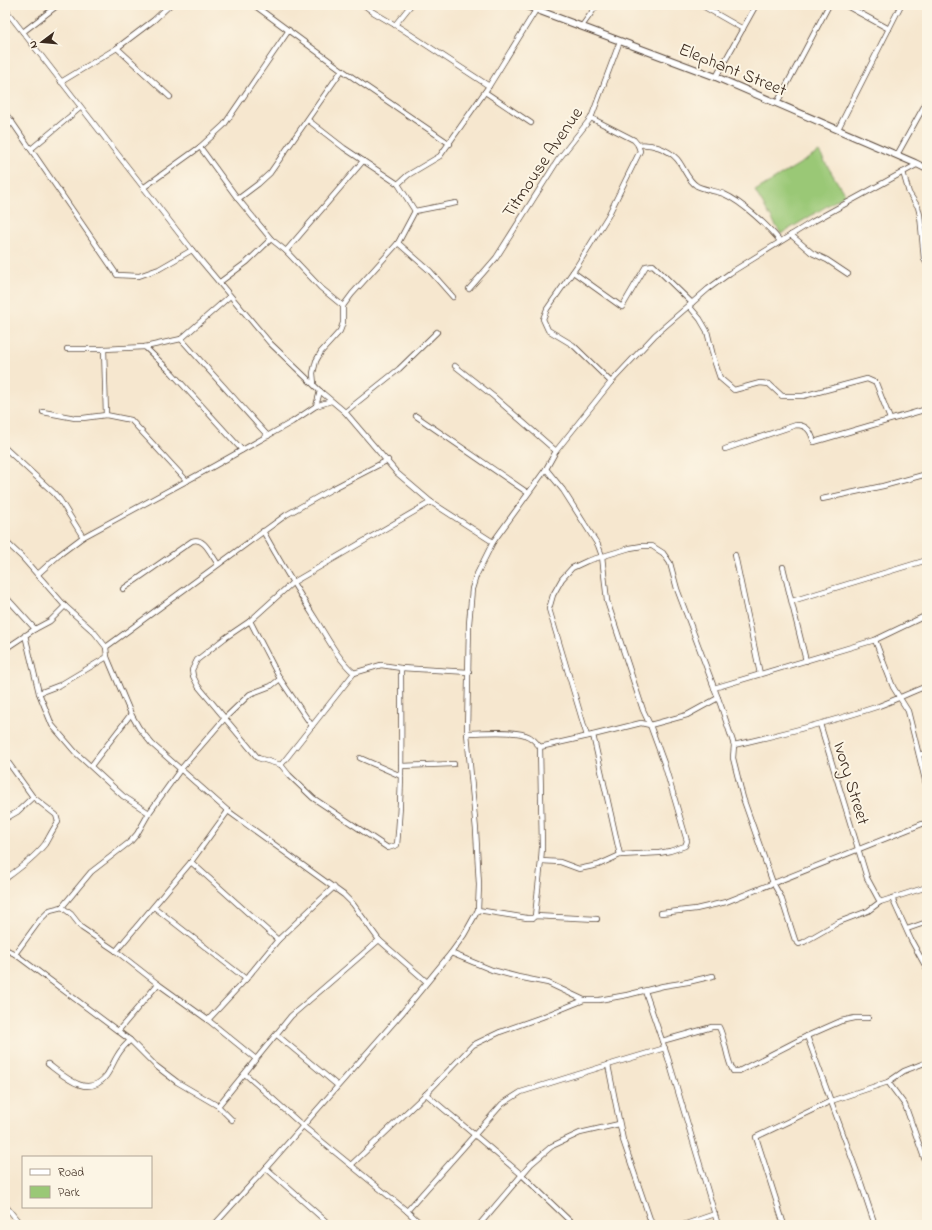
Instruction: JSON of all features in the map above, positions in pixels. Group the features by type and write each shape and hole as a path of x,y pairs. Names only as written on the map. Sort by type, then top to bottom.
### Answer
{"main road":[{"name":"Elephant Street","path":"524,5 538,7 620,41 716,77 918,164 927,170"}],"street":[{"path":"23,32 58,5"},
{"path":"61,82 117,48 154,20 170,5"},
{"path":"254,5 342,70 450,144"},
{"path":"364,5 489,86"},
{"path":"395,25 411,5"},
{"path":"582,26 597,5"},
{"path":"701,5 743,29"},
{"path":"716,77 756,5"},
{"path":"777,103 829,5"},
{"path":"845,5 888,29"},
{"path":"838,129 901,5"},
{"path":"398,184 408,175 440,156 450,144 489,86 538,7"},
{"path":"5,10 192,250 270,343 320,391 345,412 397,472 431,502 493,542"},
{"path":"143,188 200,147 224,125 289,30"},
{"name":"Titmouse Avenue","path":"469,289 496,258 558,160 591,118 620,41"},
{"path":"117,48 170,97"},
{"path":"238,199 270,173 342,70"},
{"path":"485,92 531,123"},
{"path":"897,155 927,101"},
{"path":"31,149 80,108"},
{"path":"5,113 117,276 138,276 159,269 192,250"},
{"path":"591,118 634,140 640,151 608,216 573,272 547,309 543,319 548,330 573,345 611,382"},
{"path":"308,120 363,161 398,184 415,211"},
{"path":"5,130 12,122"},
{"path":"638,145 651,144 662,148 677,158 686,174 696,185 733,199 772,231 780,241"},
{"path":"200,147 238,199 271,240 286,251 322,288 343,306"},
{"path":"286,251 363,161"},
{"path":"214,1225 266,1168 337,1085 363,1059 452,953 478,910 479,886 476,830 468,733 469,624 472,589 476,576 493,542 546,469 556,451 611,382 654,335 708,289 730,273 812,222 918,164"},
{"path":"903,172 909,193 918,207 924,259 927,264"},
{"path":"415,211 456,203"},
{"path":"314,384 313,373 316,361 321,352 340,331 344,317 343,306 398,243 415,211"},
{"path":"791,235 812,253 827,260 848,274"},
{"path":"220,282 247,262 271,240"},
{"path":"398,243 430,271 453,297"},
{"path":"573,272 622,307 646,266 653,265 690,304 700,319 707,331 720,378 734,390 760,383 770,384 782,396 803,396 867,379 876,383 890,418"},
{"path":"67,349 145,347 181,339 230,296"},
{"path":"345,412 399,369 437,332"},
{"path":"181,339 268,436"},
{"path":"145,347 172,373 242,450"},
{"path":"104,349 106,415"},
{"path":"455,366 493,396 556,451"},
{"path":"316,406 320,391"},
{"path":"38,574 59,555 83,537 268,436 316,406 331,401"},
{"path":"725,449 796,425 803,425 810,430 814,442 890,418 927,409"},
{"path":"43,412 83,418 106,415 131,420 187,481"},
{"path":"416,416 528,493"},
{"path":"5,448 54,493 83,537"},
{"path":"106,647 262,531 286,515 332,488 388,460"},
{"path":"541,861 560,862 579,869 598,865 620,855 670,851 685,846 688,841 673,789 650,725 643,710 608,601 602,556 598,545 563,490 546,469"},
{"path":"822,499 883,486 927,474"},
{"path":"401,668 401,776 399,824 397,845 388,848 313,798 289,775 281,765 258,758 198,686 192,670 197,660 250,621 292,583 431,502"},
{"path":"262,531 292,583 345,665 354,673"},
{"path":"123,589 196,539 202,541 218,564"},
{"path":"5,541 38,574 65,606 94,632 106,647 107,658 131,714 139,728 152,744 228,811 334,887 354,904 379,940 427,982"},
{"path":"588,736 549,609 553,595 562,579 572,568 602,556 642,546 652,546 662,553 670,563 677,589 734,745 734,758 743,798 773,883 781,897 795,940 799,944 811,939 840,922 865,913 880,902 927,887"},
{"path":"735,555 760,674"},
{"path":"792,601 927,560"},
{"path":"783,567 806,660"},
{"path":"5,596 35,628"},
{"path":"5,649 35,628 50,621 65,606"},
{"path":"714,688 875,640 927,615"},
{"path":"250,621 280,679 312,726"},
{"path":"25,635 39,693 52,724 76,753 90,766 123,796 149,813"},
{"path":"875,640 884,666 908,712 927,788"},
{"path":"39,693 60,684 107,658"},
{"path":"281,765 354,673 381,665 401,668 469,672"},
{"path":"15,954 40,920 50,910 62,907 91,872 137,834 149,813 180,770 225,718 250,694 271,686 280,679"},
{"path":"734,745 820,724 880,706 927,686"},
{"path":"540,747 640,723 650,725 687,715 718,698"},
{"path":"90,766 131,714"},
{"name":"Ivory Street","path":"820,724 868,882 880,902"},
{"path":"468,733 514,733 525,735 535,740 540,747 542,847 535,916"},
{"path":"593,735 620,855"},
{"path":"919,755 927,752"},
{"path":"5,758 33,797 52,811 58,818 58,822 37,853 5,879"},
{"path":"360,758 401,776"},
{"path":"401,766 454,764"},
{"path":"5,819 17,812 33,797"},
{"path":"116,951 191,862 228,811"},
{"path":"661,913 696,909 718,904 927,822"},
{"path":"191,862 278,940"},
{"path":"208,1020 246,979 278,940 334,887"},
{"path":"892,898 927,969"},
{"path":"62,907 71,914 82,928 116,951 158,984 208,1020 256,1059"},
{"path":"154,907 246,979"},
{"path":"478,910 527,918 533,918 535,916 596,919"},
{"path":"907,929 927,922"},
{"path":"218,1106 299,1008 379,940"},
{"path":"5,949 15,954 130,1040 156,1066 177,1082 218,1106 232,1120"},
{"path":"452,953 492,970 518,978 548,983 584,1000"},
{"path":"351,1165 426,1094 473,1045 500,1032 542,1018 584,1000 599,1000 713,976"},
{"path":"118,1031 158,984"},
{"path":"645,991 662,1041 718,1225"},
{"path":"662,1041 712,1027 719,1027 723,1035 731,1066 734,1070 739,1071 807,1036 848,1019 861,1017 868,1018"},
{"path":"277,1035 337,1085"},
{"path":"807,1036 875,1225"},
{"path":"48,1064 80,1086 91,1087 96,1085 106,1076 121,1050 130,1040"},
{"path":"407,1211 502,1104 521,1092 664,1048"},
{"path":"784,1225 756,1137 831,1101 888,1082 904,1072 927,1062"},
{"path":"608,1065 623,1140 652,1225"},
{"path":"245,1074 302,1126 407,1211 422,1225"},
{"path":"888,1082 905,1105 927,1166"},
{"path":"426,1094 522,1175 574,1225"},
{"path":"479,1225 539,1156 552,1146 580,1133 619,1124"},
{"path":"266,1168 330,1225"},
{"path":"5,1205 21,1225"},
{"path":"682,1225 715,1214"},
{"path":"564,1225 568,1220"}],"green space":[{"path":"819,152 845,195 781,234 755,191"}]}
